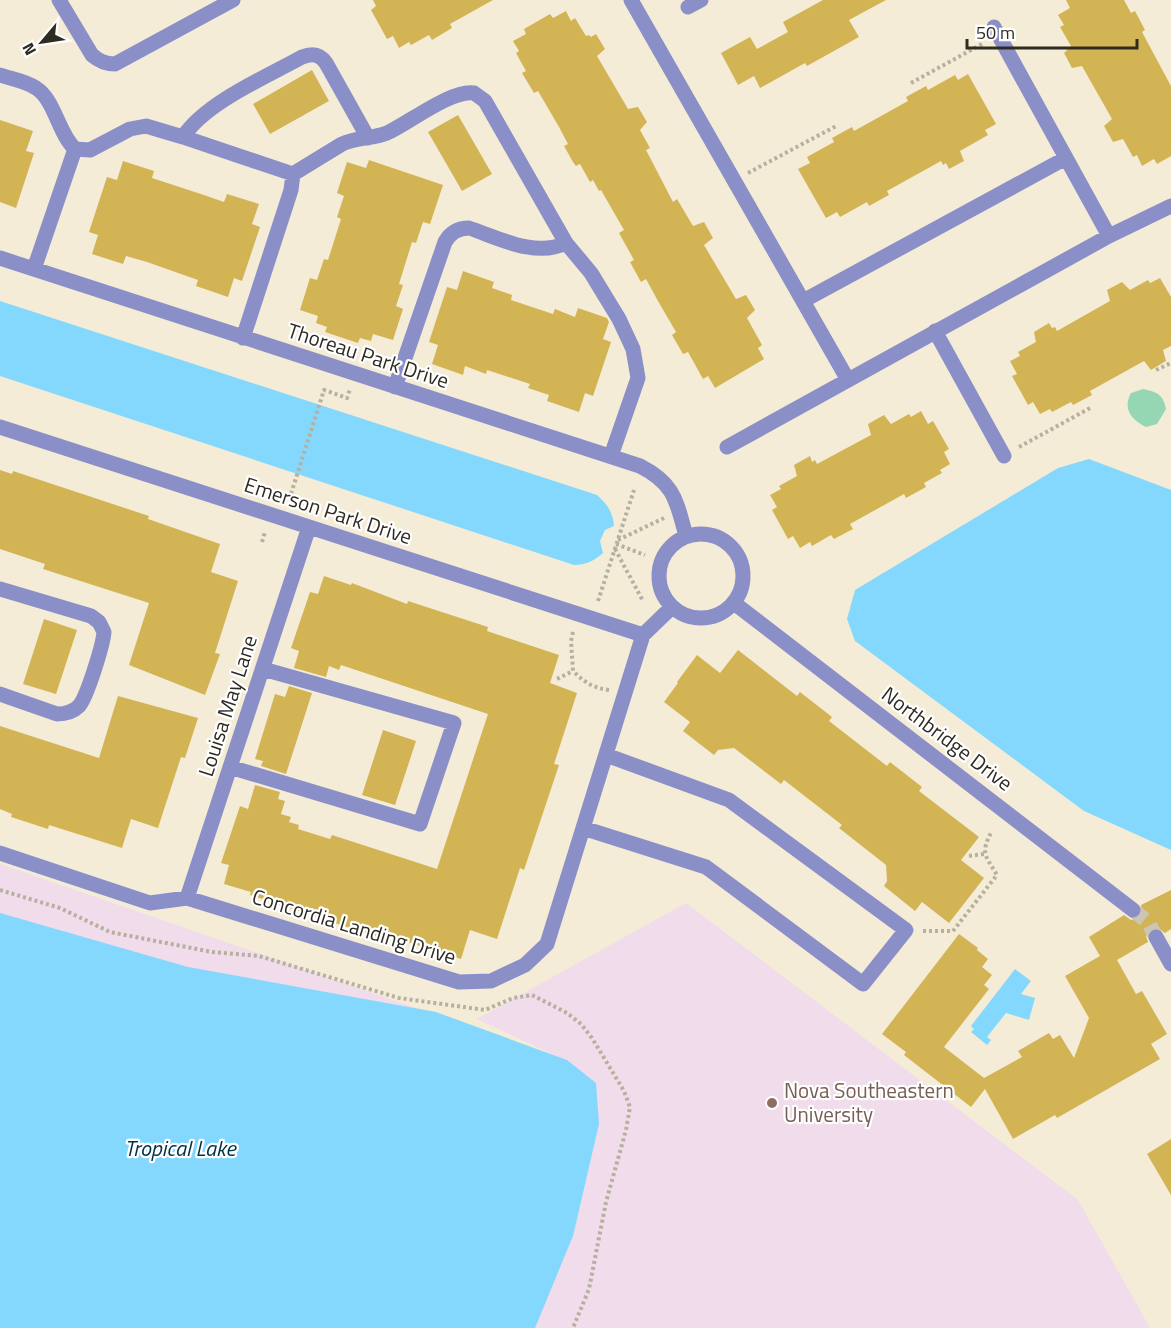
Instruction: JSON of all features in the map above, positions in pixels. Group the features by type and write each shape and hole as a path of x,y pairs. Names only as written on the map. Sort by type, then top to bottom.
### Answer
{"lane":[{"path":"59,0 92,55 107,64 122,62 233,0"},
{"path":"631,0 848,380"},
{"path":"996,31 1109,236"},
{"path":"183,137 195,120 212,107 302,57 312,54 318,55 326,63 368,138"},
{"path":"0,75 34,86 40,91 65,137 75,148 90,150 138,126 153,127 293,174"},
{"path":"293,174 342,144 391,131 460,93 474,93 485,102 566,243 587,268 619,319 633,348 638,364 638,378 611,456"},
{"path":"34,269 75,148"},
{"path":"803,301 1066,158"},
{"path":"243,339 291,190 293,174"},
{"path":"727,447 1109,236 1171,206"},
{"path":"395,387 445,242 452,233 469,228 536,250 556,248 566,243"},
{"name":"Thoreau Park Drive","path":"0,258 243,339 640,466 667,484 678,506 686,536"},
{"path":"935,332 1004,456"},
{"name":"Emerson Park Drive","path":"0,427 643,635"},
{"name":"Louisa May Lane","path":"187,898 309,527"},
{"path":"698,533 710,534 727,543 739,556 742,568 743,580 734,603 716,616 704,619 681,614 672,607 659,586 660,562 666,550 686,536 698,533"},
{"path":"0,589 91,616 99,622 104,632 83,700 75,710 57,714 0,694"},
{"name":"Northbridge Drive","path":"734,603 1133,910"},
{"name":"Concordia Landing Drive","path":"0,853 150,903 187,898 459,982 491,981 525,965 547,944 643,635 672,607"},
{"path":"230,767 420,824 454,723 263,669"},
{"path":"583,828 706,867 863,984 906,930 729,800 606,755"},
{"path":"1156,937 1171,964"}],"path":[{"path":"911,83 996,31"},
{"path":"734,181 838,125"},
{"path":"1156,370 1171,363"},
{"path":"290,497 324,390 347,398"},
{"path":"1004,456 1092,407"},
{"path":"625,693 595,688 583,681 573,671 571,640 585,616 616,544 634,490"},
{"path":"616,544 665,518"},
{"path":"616,544 645,555"},
{"path":"616,544 643,602"},
{"path":"557,679 573,671"},
{"path":"906,930 953,932 997,875 984,854 984,845 992,831"},
{"path":"969,856 984,854"},
{"path":"0,890 60,908 110,932 212,952 259,956 399,998 485,1010 513,998 531,995 567,1013 581,1024 592,1038 624,1091 630,1107 606,1202 589,1289 573,1328"}],"shaded area":[{"path":"0,864 558,1057 477,1019 686,903 1078,1200 1150,1328 0,1328"}],"green space":[{"path":"1143,389 1159,395 1166,409 1157,424 1146,427 1136,421 1128,409 1128,399 1131,393"}],"water":[{"path":"0,301 597,495 609,509 614,526 605,530 600,541 603,553 590,562 574,565 0,376"},
{"path":"1089,459 1171,490 1171,850 1084,811 855,641 847,619 855,590 1058,468"},
{"name":"Tropical Lake","path":"0,913 188,967 436,1012 567,1060 596,1083 599,1124 573,1236 535,1328 0,1328"},
{"path":"1015,969 1031,981 1021,994 1035,998 1029,1020 1006,1013 987,1037 991,1040 987,1045 971,1032 974,1029 971,1026"}],"building":[{"path":"373,0 493,0 450,24 452,28 432,40 429,35 411,45 409,42 399,48 393,36 387,39 371,10 376,6"},
{"path":"823,0 886,0 849,20 859,37 807,66 805,63 760,88 754,76 738,85 721,53 750,37 757,49 788,32 783,22"},
{"path":"1066,0 1124,0 1131,13 1135,11 1145,30 1142,32 1171,86 1171,156 1157,164 1154,159 1142,166 1137,155 1133,157 1123,139 1113,142 1104,126 1112,119 1082,66 1072,68 1064,53 1071,46 1060,27 1064,25 1058,15 1070,8"},
{"path":"566,11 571,21 575,18 586,36 591,37 596,34 605,49 597,56 628,109 638,107 647,122 640,130 650,148 646,150 673,202 677,199 693,226 704,222 713,238 704,245 736,299 746,295 755,310 747,318 762,345 758,348 764,359 715,388 708,376 703,379 688,352 683,354 672,335 676,332 646,279 641,282 630,262 634,260 619,233 624,230 601,190 599,191 593,180 590,182 580,164 576,166 573,162 564,146 568,144 559,127 538,91 534,93 522,73 526,71 516,53 519,51 513,41 526,34 524,29 550,14 553,18"},
{"path":"312,70 329,101 270,134 253,104"},
{"path":"968,74 996,124 985,130 988,135 960,151 964,161 949,169 946,163 943,165 941,161 887,191 889,195 869,206 867,202 840,217 837,212 826,218 798,169 810,163 807,157 834,142 832,138 852,127 854,131 908,101 906,97 926,86 928,90 955,75 958,80"},
{"path":"458,115 492,174 462,191 428,132"},
{"path":"0,120 33,131 26,151 34,153 16,208 0,202"},
{"path":"369,160 443,185 430,224 423,222 416,243 412,242 399,284 403,285 396,306 403,309 393,340 373,334 371,341 360,338 358,343 325,332 327,327 316,323 318,316 300,310 310,278 317,280 324,259 328,260 341,219 337,217 344,196 337,193 347,162 366,168"},
{"path":"123,161 154,171 152,178 224,202 227,194 259,204 252,224 260,227 242,281 234,278 228,297 196,286 198,280 147,262 126,256 123,264 92,254 98,235 89,232 107,177 117,180"},
{"path":"463,271 494,282 492,288 512,295 511,300 553,314 555,309 575,317 578,308 607,318 609,322 603,339 611,342 593,396 585,393 579,412 547,401 549,395 528,388 530,384 487,370 486,374 465,366 463,375 432,364 438,345 429,342 447,287 457,290"},
{"path":"1160,278 1171,297 1171,346 1163,350 1166,361 1151,370 1144,361 1090,391 1092,395 1052,412 1050,409 1040,414 1033,402 1028,405 1012,376 1017,374 1010,361 1020,356 1018,352 1036,342 1034,332 1049,323 1057,331 1110,301 1107,290 1122,282 1130,290 1148,280 1150,283"},
{"path":"921,411 928,424 933,421 949,449 944,452 950,464 940,470 942,473 924,483 926,487 906,498 904,494 850,524 853,529 834,539 831,535 812,546 810,542 800,548 793,536 788,539 772,510 777,507 770,495 781,489 779,486 797,476 794,465 810,456 812,462 815,460 817,464 871,435 868,424 884,415 891,424 909,414 911,417"},
{"path":"0,470 12,474 13,471 149,516 148,519 220,544 211,572 238,581 215,653 220,654 205,695 129,665 149,603 43,569 45,564 0,549"},
{"path":"324,576 351,585 352,583 407,604 408,601 488,627 487,631 559,655 550,683 577,693 554,764 559,765 524,870 520,868 497,939 470,930 461,959 388,936 387,940 250,895 251,892 224,884 229,865 221,863 240,806 248,809 255,785 280,792 278,799 285,801 281,814 291,817 289,822 299,825 298,829 330,839 332,835 437,869 488,714 341,665 339,670 329,666 326,677 294,668 299,651 291,648 310,592 318,594"},
{"path":"44,619 77,630 56,694 23,684"},
{"path":"738,650 797,696 800,692 832,717 829,721 887,766 890,762 922,787 919,791 979,837 961,860 984,878 949,923 922,902 915,911 884,886 887,881 886,865 839,828 842,825 784,780 781,784 734,748 718,750 714,755 683,731 690,722 664,702 677,682 697,655 720,673"},
{"path":"289,686 312,693 286,774 261,766 263,761 255,759 275,694 285,697"},
{"path":"118,696 198,718 185,758 181,757 158,828 131,819 122,848 49,825 48,829 11,817 12,814 0,809 0,726 99,758"},
{"path":"383,730 416,741 395,805 362,795"},
{"path":"1171,890 1171,929 1165,933 1157,927 1151,929 1146,936 1148,942 1117,960 1136,994 1142,991 1167,1034 1151,1044 1160,1059 1057,1118 1055,1115 1013,1139 985,1089 971,1107 904,1055 906,1052 882,1034 959,934 978,948 977,950 988,959 982,967 992,975 984,985 989,989 944,1047 984,1078 1022,1057 1018,1051 1049,1033 1053,1039 1060,1035 1074,1058 1089,1018 1065,976 1100,956 1089,937 1124,915 1131,920 1137,919 1143,912 1141,905"},
{"path":"1171,1139 1171,1195 1147,1154"}],"tunnel":[{"path":"1133,910 1148,922 1156,937"}],"place":[{"name":"Nova Southeastern University","path":"772,1103"}]}
